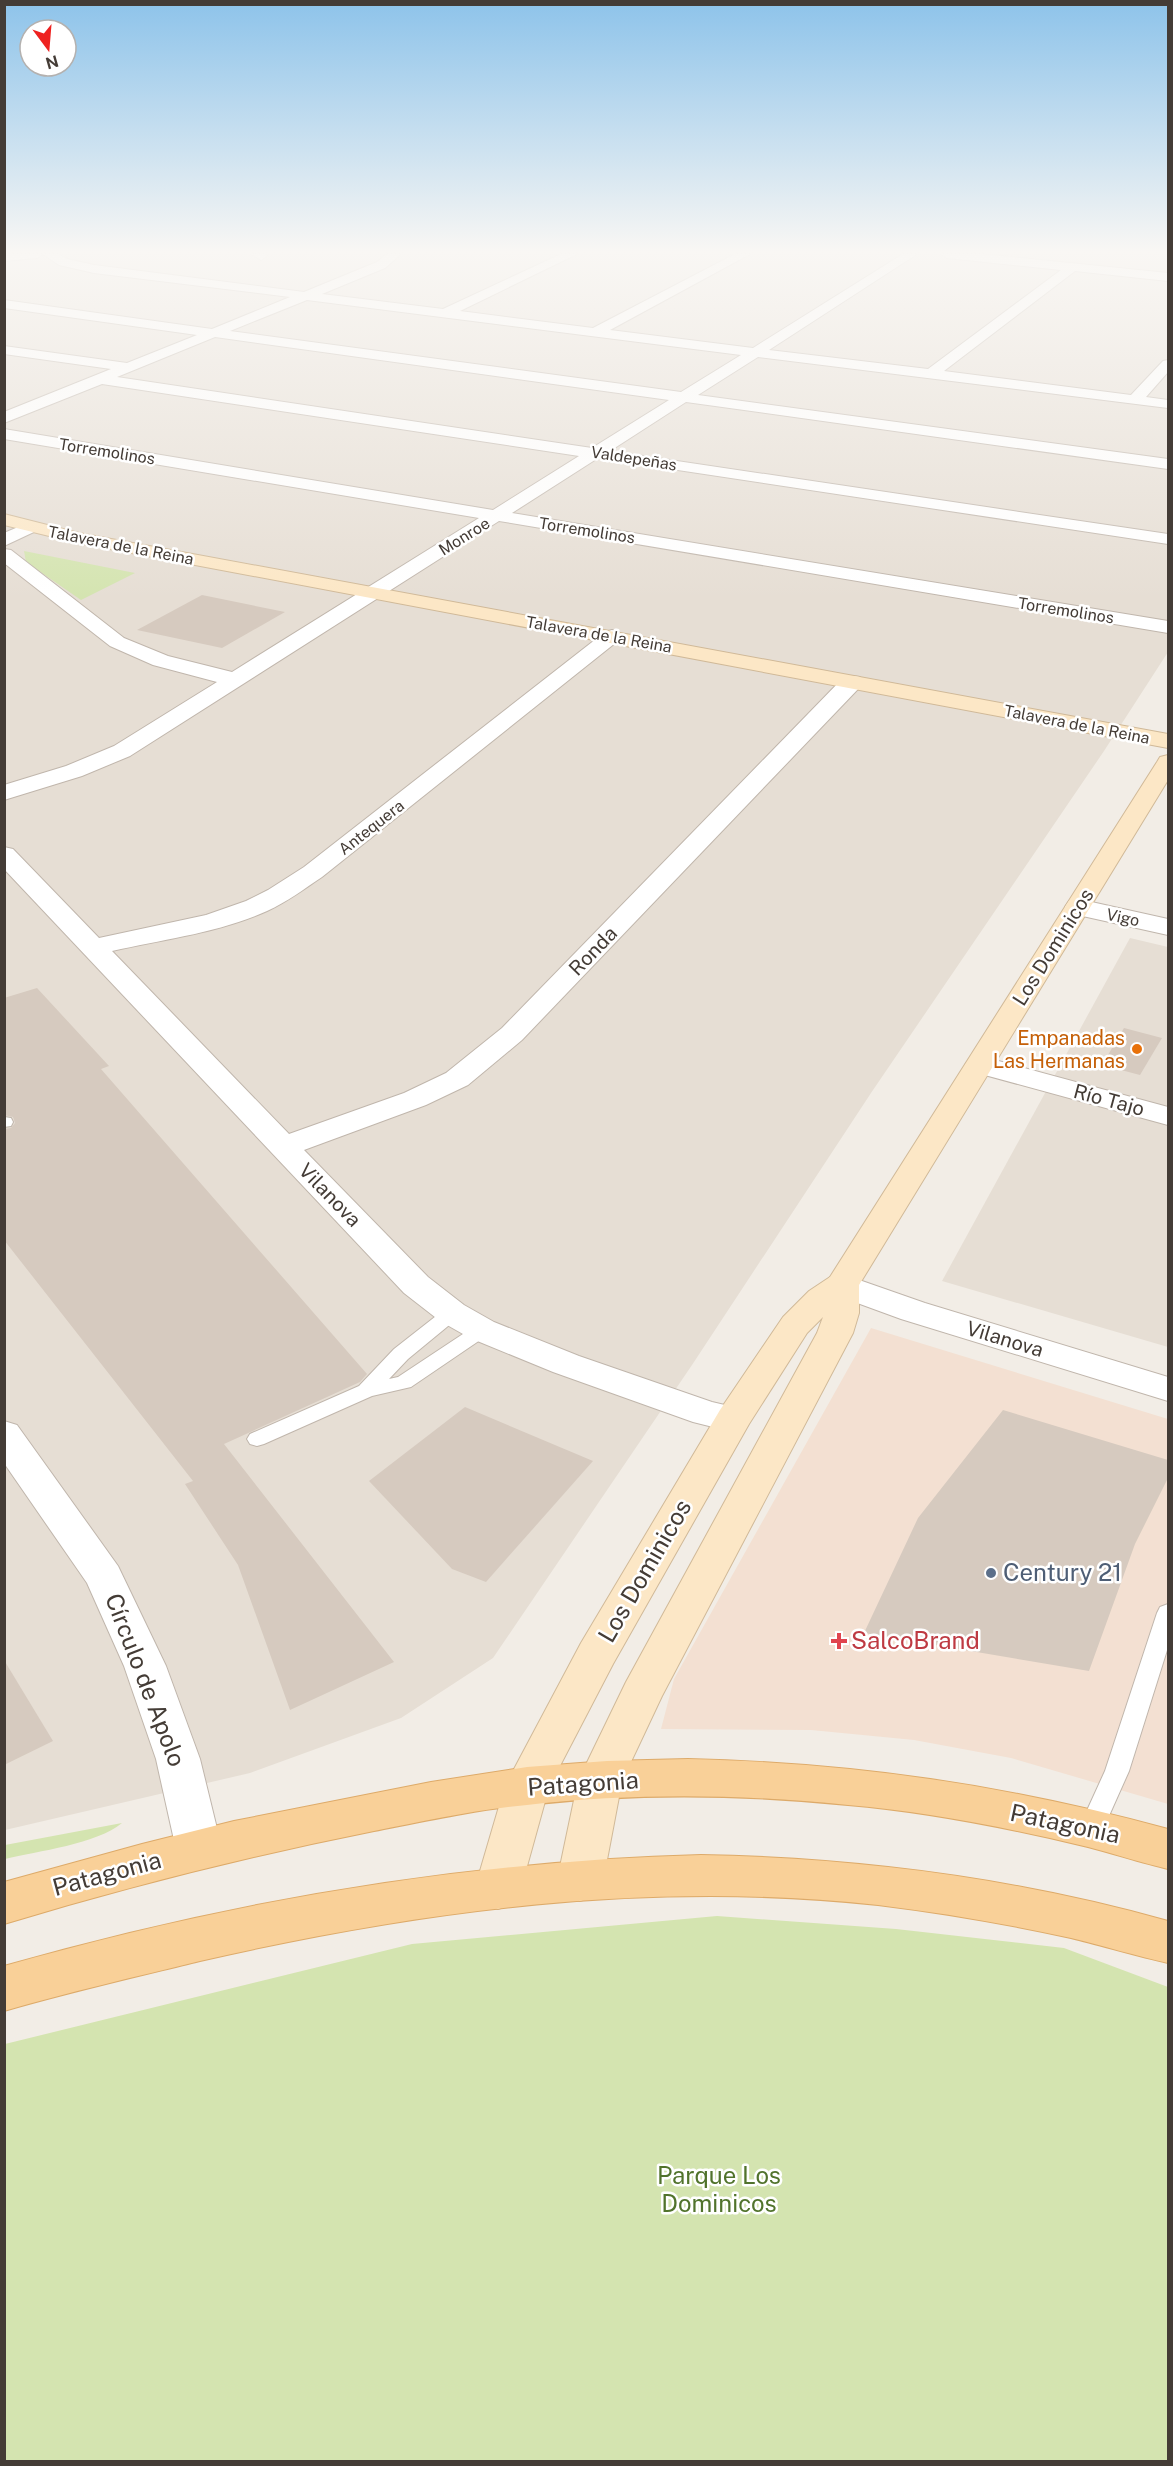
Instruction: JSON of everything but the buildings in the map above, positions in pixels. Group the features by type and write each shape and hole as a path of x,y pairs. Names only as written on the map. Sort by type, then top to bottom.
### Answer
{"main road":[{"name":"Patagonia","path":"4,1903 199,1849 309,1824 527,1786 600,1781 657,1779 771,1781 862,1788 975,1805 1091,1828 1168,1849"},
{"path":"4,1989 117,1959 309,1915 498,1888 667,1876 776,1877 941,1892 1053,1912 1168,1942"}],"street":[{"path":"4,418 126,369"},
{"path":"479,369 1168,464"},
{"name":"Monroe","path":"4,793 74,771 122,751 498,516 727,369"},
{"path":"891,369 1168,404"},
{"path":"931,374 937,369"},
{"path":"1136,400 1163,369"},
{"name":"Valdepeñas","path":"100,379 1168,539"},
{"path":"14,399 40,403"},
{"name":"Torremolinos","path":"4,434 1168,627"},
{"name":"Talavera de la Reina","path":"4,519 78,538 1168,741"},
{"name":"Talavera de la Reina","path":"4,541 30,527"},
{"path":"4,554 117,642 133,651 162,661 237,680"},
{"name":"Antequera","path":"94,947 210,922 254,908 282,893 314,872 612,636"},
{"name":"Ronda","path":"283,1147 415,1099 457,1079 485,1058 512,1034 852,682"},
{"name":"Los Dominicos","path":"498,1888 527,1786 581,1682 733,1419 795,1325 820,1299 842,1285 1168,762"},
{"name":"Vilanova","path":"4,854 416,1285 452,1313 482,1330 566,1364 706,1413 733,1419"},
{"name":"Vigo","path":"1078,907 1168,927"},
{"name":"Río Tajo","path":"980,1065 1168,1116"},
{"path":"580,1881 600,1781 641,1694 835,1333 842,1313 842,1285"},
{"name":"Vilanova","path":"842,1285 913,1311 1168,1389"},
{"name":"Círculo de Apolo","path":"4,1434 104,1576 145,1666 178,1759 199,1849"}],"lane":[{"path":"366,1391 401,1354 452,1313"},
{"path":"257,1439 366,1391 404,1382 482,1330"},
{"path":"1091,1828 1117,1771 1168,1613"}],"shaded area":[{"path":"4,369 1168,369 1168,652 1104,751 871,1093 692,1365 493,1658 401,1718 250,1773 5,1830"},
{"path":"1130,938 1168,947 1168,1347 942,1281"},
{"path":"871,1328 1168,1419 1168,1804 1011,1758 914,1740 811,1730 661,1729 674,1679"}],"green space":[{"path":"24,551 135,573 81,600 26,562"},
{"path":"122,1823 83,1842 5,1859 5,1845"},
{"name":"Parque Los Dominicos","path":"717,1916 896,1929 1064,1948 1168,1987 1168,2461 5,2461 5,2044 412,1944"}],"place":[{"name":"Empanadas Las Hermanas","path":"1137,1049"},
{"name":"Century 21","path":"991,1573"},
{"name":"SalcoBrand","path":"839,1641"}]}
